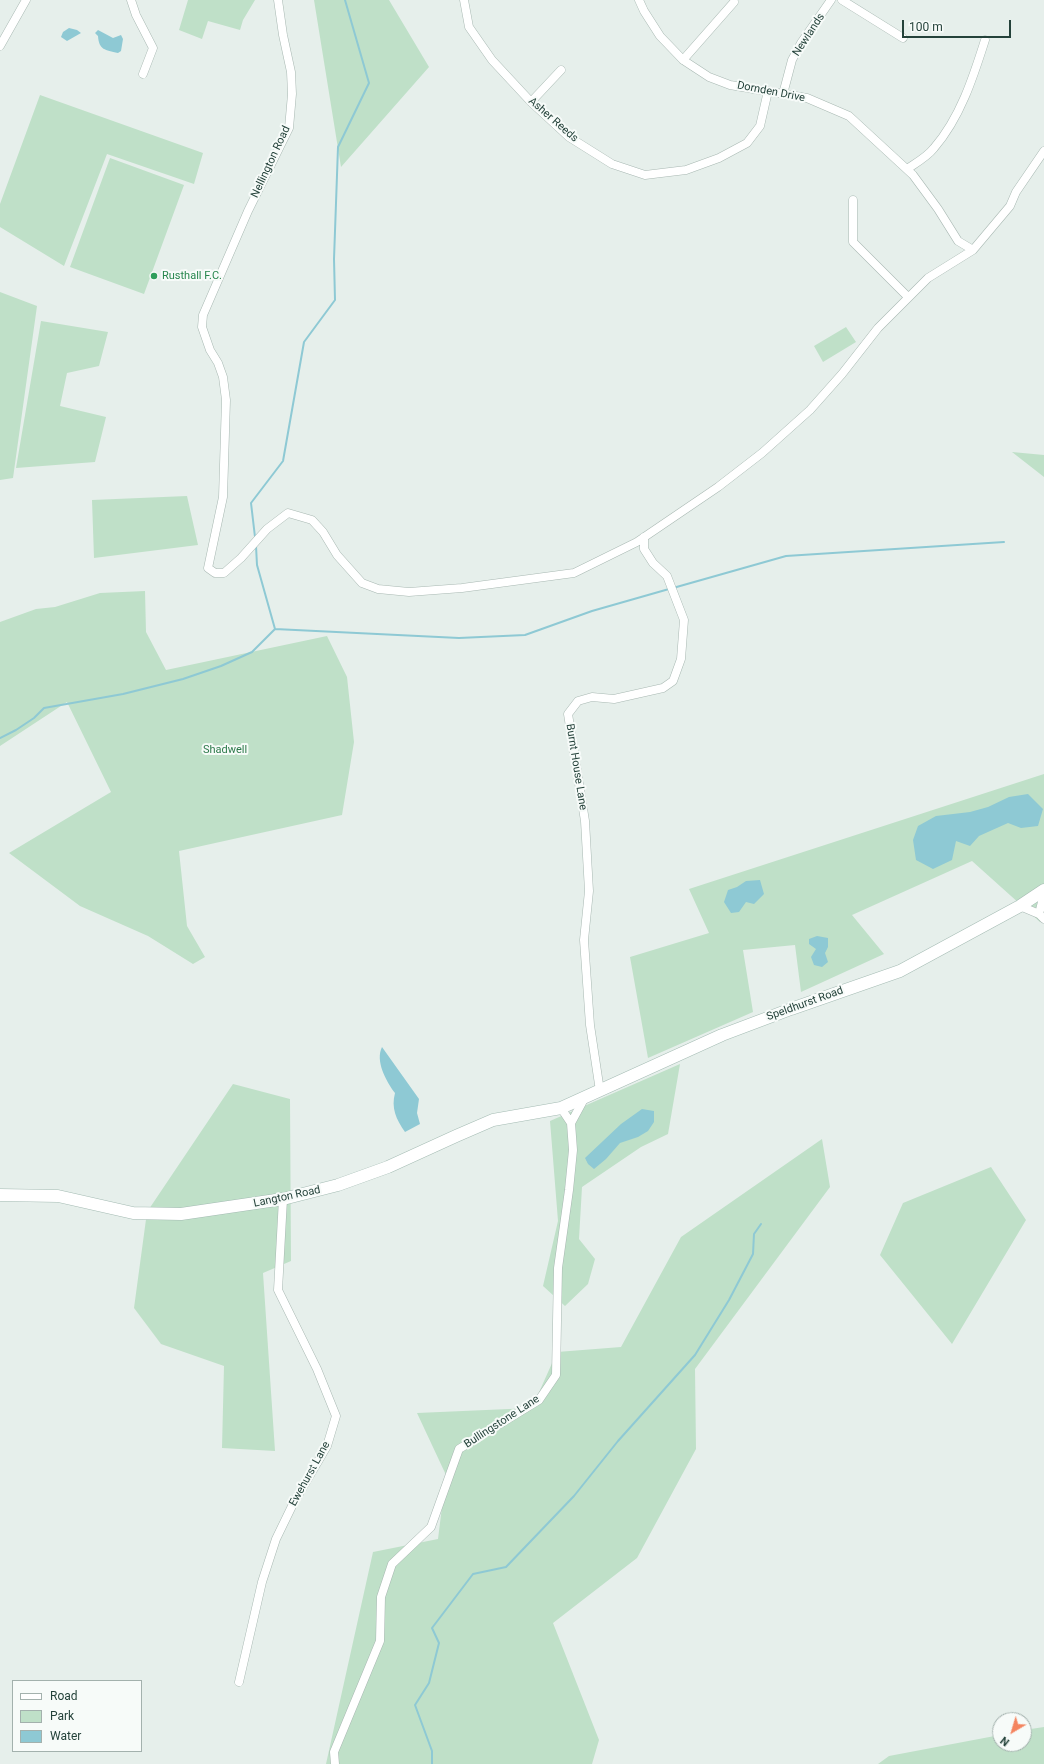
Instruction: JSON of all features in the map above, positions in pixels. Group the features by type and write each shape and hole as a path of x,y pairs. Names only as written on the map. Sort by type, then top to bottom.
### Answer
{"street":[{"path":"0,46 26,0"},
{"path":"131,0 136,15 153,48 143,74"},
{"name":"Nellington Road","path":"278,0 283,35 291,72 292,94 289,128 248,211 203,315 202,327 210,350 224,377 226,400 223,497 208,568 215,573 224,573 241,558 267,529 288,513 312,520 323,532 337,555 362,583 378,589 409,592 462,588 574,573 644,537"},
{"name":"Asher Reeds","path":"464,0 470,27 488,55 531,102 569,137 612,164 645,175 686,170 719,158 747,143 760,126 768,91"},
{"name":"Dornden Drive","path":"639,0 644,11 660,36 683,60 709,77 730,85 807,98 849,116 913,175 938,209 958,241 973,250"},
{"name":"Newlands","path":"783,94 792,60 801,43 831,0"},
{"path":"842,0 903,38"},
{"path":"683,60 734,2"},
{"path":"907,169 933,149 958,112 973,77 985,40"},
{"path":"531,102 561,70"},
{"path":"644,537 718,487 762,453 810,410 842,374 878,328 908,297 928,278 973,250 1010,206 1016,192 1044,151"},
{"path":"853,200 854,242 908,297"},
{"name":"Burnt House Lane","path":"600,1091 590,1025 584,940 589,891 585,821 568,714 578,701 592,697 614,699 663,688 673,681 681,659 684,620 667,576 653,563 644,549 644,537"},
{"name":"Speldhurst Road","path":"561,1108 584,1099 722,1035 900,971 1020,906 1044,890"},
{"path":"1020,906 1042,917 1044,894"},
{"path":"571,1123 584,1099"},
{"name":"Bullingstone Lane","path":"335,1764 334,1752 380,1641 381,1597 392,1564 432,1526 459,1449 540,1400 556,1375 558,1268 573,1150 571,1123 561,1108"},
{"name":"Langton Road","path":"0,1195 58,1196 133,1213 181,1214 231,1208 283,1199 355,1180 388,1167 493,1120 561,1108"},
{"name":"Ewehurst Lane","path":"239,1682 262,1582 276,1539 293,1504 327,1446 336,1416 317,1369 278,1290 283,1199"}],"green space":[{"path":"188,0 255,0 243,20 240,30 208,21 202,39 179,30"},
{"path":"314,0 389,0 429,67 341,167"},
{"path":"40,95 203,153 194,184 107,154 64,266 0,227 0,204"},
{"path":"110,158 184,185 144,294 70,267"},
{"path":"0,292 37,306 13,478 0,480"},
{"path":"41,321 108,332 99,366 67,373 60,406 106,417 95,462 16,468"},
{"path":"846,327 856,342 823,362 814,346"},
{"path":"1012,452 1044,455 1044,477"},
{"path":"187,496 198,545 94,558 92,500"},
{"name":"Shadwell","path":"145,591 146,632 166,670 327,636 347,677 354,742 342,815 179,851 187,926 205,957 193,964 148,936 80,906 9,853 111,792 67,702 0,746 0,622 36,609 55,607 100,593"},
{"path":"1044,774 1044,919 1040,922 972,861 852,915 884,954 801,992 795,945 743,950 753,1012 648,1058 630,957 709,933 689,889"},
{"path":"680,1064 668,1134 641,1147 582,1187 579,1239 595,1259 588,1284 565,1306 543,1286 558,1221 550,1121"},
{"path":"233,1084 290,1099 291,1261 263,1273 275,1451 222,1448 224,1366 161,1344 134,1308 147,1212"},
{"path":"822,1139 830,1187 695,1369 696,1449 637,1558 553,1623 599,1740 592,1764 326,1764 373,1552 438,1539 446,1475 417,1413 532,1408 557,1352 621,1347 681,1237"},
{"path":"991,1167 1026,1220 952,1344 880,1255 903,1203"},
{"path":"1044,1727 1044,1764 878,1764 889,1756 992,1737 992,1752 1032,1752 1032,1729"}],"water":[{"path":"69,28 77,30 81,33 67,41 61,37 63,32"},
{"path":"98,30 113,38 121,35 123,39 121,51 118,53 101,47 98,36 95,33"},
{"path":"1028,794 1043,809 1038,826 1021,828 1008,823 979,836 970,846 956,841 952,860 933,869 916,860 913,840 918,826 936,816 970,812 988,807 1009,797"},
{"path":"760,880 764,894 754,904 746,902 739,912 731,913 724,902 728,890 737,887 746,881"},
{"path":"817,936 828,938 828,947 825,953 828,962 822,967 814,965 811,957 816,949 809,944 809,939"},
{"path":"382,1047 419,1099 417,1113 420,1124 405,1132 395,1113 395,1093 382,1071 380,1053"},
{"path":"642,1109 654,1111 654,1122 648,1131 638,1137 620,1143 606,1159 594,1169 588,1164 585,1158 621,1124"}],"waterway":[{"path":"255,537 251,503 283,461 304,342 335,300 334,259 338,147 369,83 345,0"},
{"path":"673,588 786,556 1004,542"},
{"path":"256,546 257,565 275,629 459,638 525,635 592,611 669,589"},
{"path":"0,738 16,730 34,718 44,708 123,694 183,679 221,666 252,652 275,629"},
{"path":"432,1764 432,1751 415,1705 429,1683 439,1643 432,1628 473,1574 506,1567 574,1496 618,1441 695,1355 729,1300 753,1254 754,1234 761,1224"}],"place":[{"name":"Rusthall F.C.","path":"154,276"}]}
